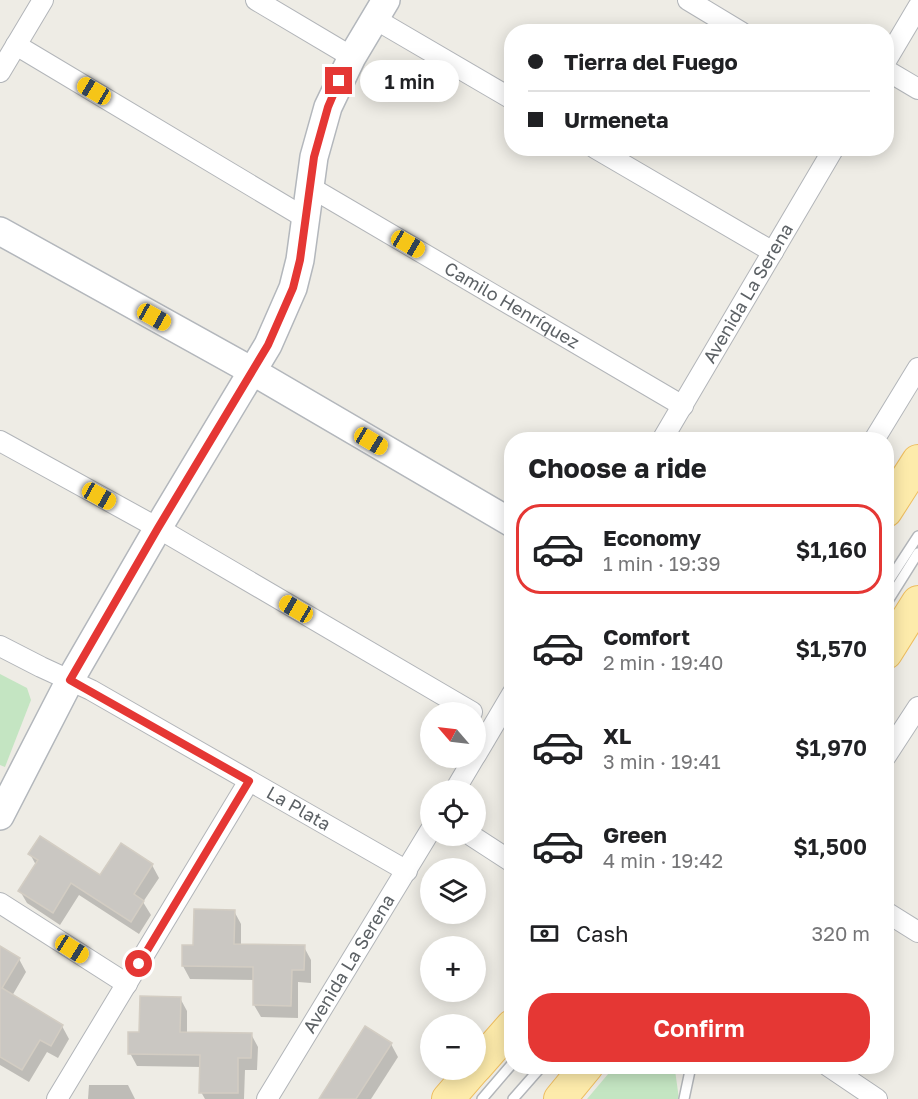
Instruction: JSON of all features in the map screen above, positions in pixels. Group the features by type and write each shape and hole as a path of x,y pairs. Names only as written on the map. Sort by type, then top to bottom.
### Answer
{"main road":[{"path":"894,498 918,461"},
{"path":"898,631 918,602"},
{"path":"486,1055 504,1035"},
{"path":"560,1099 580,1074"},
{"path":"448,1099 464,1080"}],"street":[{"path":"0,72 43,0"},
{"path":"256,0 352,57"},
{"path":"688,0 728,24"},
{"path":"894,48 918,7"},
{"path":"0,816 70,680 268,345 293,288 307,219 314,157 328,107 352,57 381,10 504,94"},
{"path":"16,45 307,219"},
{"path":"894,75 918,89"},
{"path":"610,156 773,252"},
{"name":"Avenida La Serena","path":"667,432 829,156"},
{"name":"Camilo Henríquez","path":"310,187 682,406"},
{"path":"0,231 252,371 504,518"},
{"path":"879,432 918,368"},
{"path":"0,441 158,528 454,702"},
{"name":"La Plata","path":"0,646 70,680 407,872"},
{"path":"486,737 504,707"},
{"path":"894,744 918,707"},
{"path":"486,721 493,725"},
{"path":"57,1099 249,781"},
{"path":"486,845 504,857"},
{"name":"Avenida La Serena","path":"267,1099 422,846"},
{"path":"0,903 127,984"},
{"path":"894,917 918,932"},
{"path":"840,1074 877,1099"}],"lane":[{"path":"894,573 918,536"},
{"path":"898,631 918,554"},
{"path":"482,1099 504,1073"},
{"path":"513,1099 535,1074"},
{"path":"684,1099 689,1074"}],"green space":[{"path":"0,674 27,688 31,700 5,767 0,765"},
{"path":"608,1074 676,1074 679,1099 587,1099"}],"building":[{"path":"40,836 100,875 121,843 153,864 134,894 144,901 131,922 71,883 53,913 18,891 38,860 28,854"},
{"path":"194,909 235,910 234,944 305,945 304,970 292,970 291,1006 253,1005 253,967 182,966 182,945 193,945"},
{"path":"0,946 20,958 2,988 63,1025 51,1046 40,1040 22,1070 0,1057"},
{"path":"140,996 181,997 180,1032 252,1033 251,1058 238,1058 238,1093 199,1093 200,1055 128,1054 128,1032 139,1032"},
{"path":"365,1026 392,1043 356,1099 319,1099"}],"route":[{"path":"139,964 249,781 70,680 268,345 282,317 300,260 314,157 328,107 339,81"}]}
